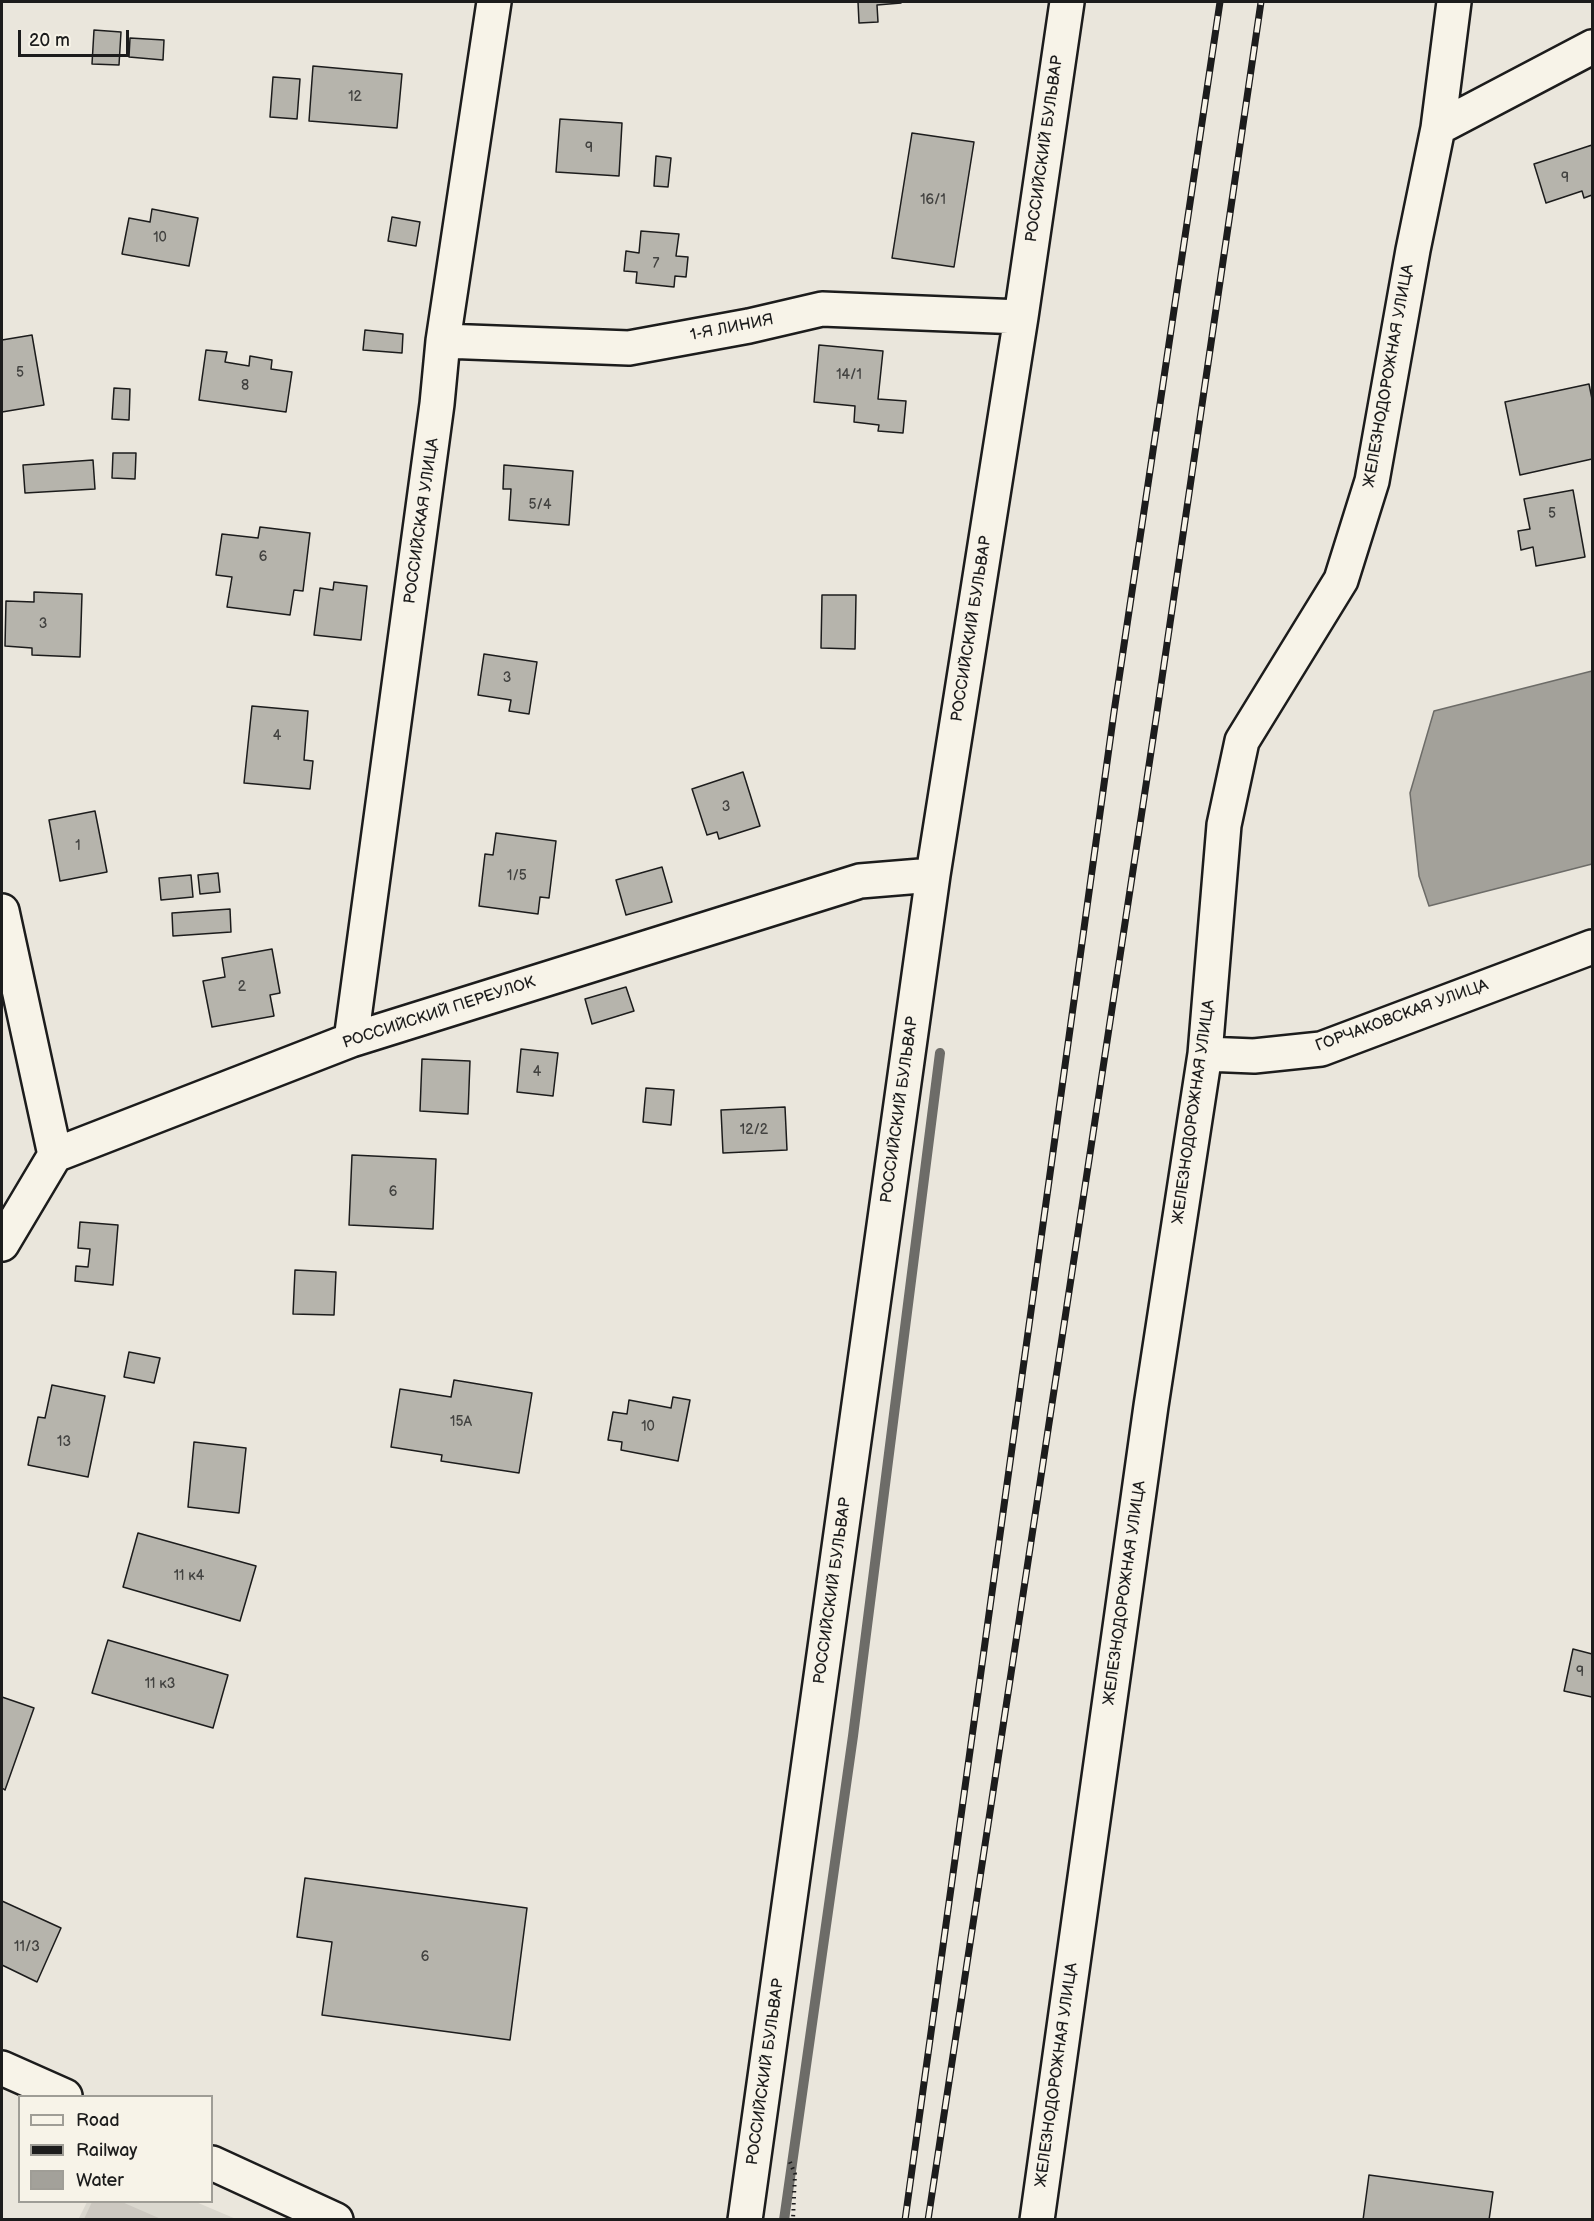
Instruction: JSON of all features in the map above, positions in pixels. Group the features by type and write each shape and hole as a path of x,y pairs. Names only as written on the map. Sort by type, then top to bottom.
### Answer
{"street":[{"name":"РОССИЙСКАЯ УЛИЦА","path":"351,1040 436,416 443,341 494,2"},
{"name":"РОССИЙСКИЙ БУЛЬВАР","path":"745,2220 933,876 1021,317 1067,2"},
{"name":"ЖЕЛЕЗНОДОРОЖНАЯ УЛИЦА","path":"1037,2220 1151,1406 1205,1054 1224,825 1242,741 1341,580 1372,481 1413,250 1438,128 1454,2"},
{"path":"1438,128 1593,47"},
{"name":"1-Я ЛИНИЯ","path":"443,341 629,348 749,326 822,309 1021,317"},
{"name":"РОССИЙСКИЙ ПЕРЕУЛОК","path":"55,1155 351,1040 860,881 933,876"},
{"path":"2,911 55,1155 2,1244"},
{"name":"ГОРЧАКОВСКАЯ УЛИЦА","path":"1205,1054 1254,1056 1321,1049 1593,946"},
{"path":"2,2068 61,2095"},
{"path":"213,2163 336,2220"}],"shaded area":[{"path":"86,2203 198,2203 236,2219 78,2220"},
{"path":"92,2203 124,2203 161,2219 84,2219"}],"water":[{"path":"1592,671 1592,864 1429,906 1419,876 1410,793 1434,711"}],"building":[{"path":"858,2 901,3 877,5 878,22 859,23"},
{"path":"94,30 121,32 119,65 92,64"},
{"path":"130,38 164,40 163,60 129,57"},
{"path":"313,66 402,74 397,128 309,121"},
{"path":"273,77 300,79 297,119 270,117"},
{"path":"560,119 622,123 619,176 556,172"},
{"path":"912,133 974,142 954,267 892,258"},
{"path":"1592,145 1592,195 1584,198 1582,191 1546,203 1534,164"},
{"path":"656,156 671,158 668,187 654,186"},
{"path":"152,209 198,218 189,266 122,254 129,218 150,222"},
{"path":"392,217 420,222 416,246 388,241"},
{"path":"641,231 679,234 676,256 688,257 686,277 675,276 674,287 636,283 637,272 624,271 626,251 639,253"},
{"path":"365,330 403,334 402,353 363,350"},
{"path":"32,335 44,405 2,412 2,340"},
{"path":"819,345 883,351 878,399 906,401 903,433 878,431 879,425 854,422 855,406 814,402"},
{"path":"206,350 227,352 225,362 249,366 250,356 272,360 271,369 292,372 286,412 199,400"},
{"path":"1589,384 1592,399 1592,459 1520,475 1505,402"},
{"path":"114,388 130,389 129,420 112,419"},
{"path":"113,453 136,453 135,479 112,478"},
{"path":"93,460 95,489 25,493 23,465"},
{"path":"504,465 573,471 569,525 509,520 511,489 503,489"},
{"path":"1573,490 1585,557 1536,566 1533,547 1521,550 1518,531 1530,529 1524,499"},
{"path":"260,527 310,533 303,591 294,590 290,615 227,607 232,577 216,575 222,534 258,538"},
{"path":"334,582 367,586 361,640 314,635 320,588 333,590"},
{"path":"34,592 82,594 80,657 32,655 32,648 5,646 6,601 34,602"},
{"path":"822,595 856,595 855,649 821,648"},
{"path":"484,654 537,662 529,714 509,711 511,700 478,695"},
{"path":"252,706 308,711 304,760 313,761 310,789 244,783"},
{"path":"743,772 760,826 719,839 717,832 707,835 692,789"},
{"path":"95,811 107,872 60,881 49,820"},
{"path":"496,833 556,841 549,898 540,897 538,914 479,906 485,854 493,855"},
{"path":"662,867 672,902 626,915 616,880"},
{"path":"218,873 220,892 200,894 198,875"},
{"path":"191,875 193,897 161,900 159,878"},
{"path":"230,909 231,932 173,936 172,913"},
{"path":"272,949 280,993 270,995 274,1016 212,1027 203,981 225,977 222,958"},
{"path":"626,987 634,1011 592,1024 585,999"},
{"path":"521,1049 558,1053 553,1096 517,1092"},
{"path":"422,1059 470,1061 468,1114 420,1111"},
{"path":"646,1088 674,1090 671,1125 643,1122"},
{"path":"785,1107 787,1150 723,1153 721,1110"},
{"path":"352,1155 436,1159 433,1229 349,1225"},
{"path":"80,1222 118,1225 113,1285 75,1281 76,1266 88,1267 90,1249 78,1248"},
{"path":"295,1270 336,1272 334,1315 293,1314"},
{"path":"129,1352 160,1358 154,1383 124,1377"},
{"path":"454,1380 532,1393 519,1473 441,1461 442,1455 391,1447 400,1389 451,1397"},
{"path":"52,1385 105,1396 88,1477 28,1465 38,1417 45,1418"},
{"path":"673,1397 690,1400 678,1461 621,1450 622,1442 608,1440 613,1412 627,1414 629,1400 671,1408"},
{"path":"194,1442 246,1448 239,1513 188,1507"},
{"path":"138,1533 256,1566 240,1621 123,1587"},
{"path":"108,1640 228,1675 213,1728 92,1693"},
{"path":"1573,1649 1592,1654 1592,1697 1564,1691"},
{"path":"2,1697 34,1708 5,1790 2,1788"},
{"path":"305,1878 527,1908 510,2040 322,2015 332,1942 297,1937"},
{"path":"2,1901 61,1928 37,1982 2,1965"},
{"path":"1369,2175 1493,2192 1489,2220 1363,2220"}],"waterway":[{"path":"784,2220 853,1736 940,1053"}],"railway":[{"path":"905,2220 1114,712 1220,2"},
{"path":"928,2220 1156,719 1261,2"}]}
